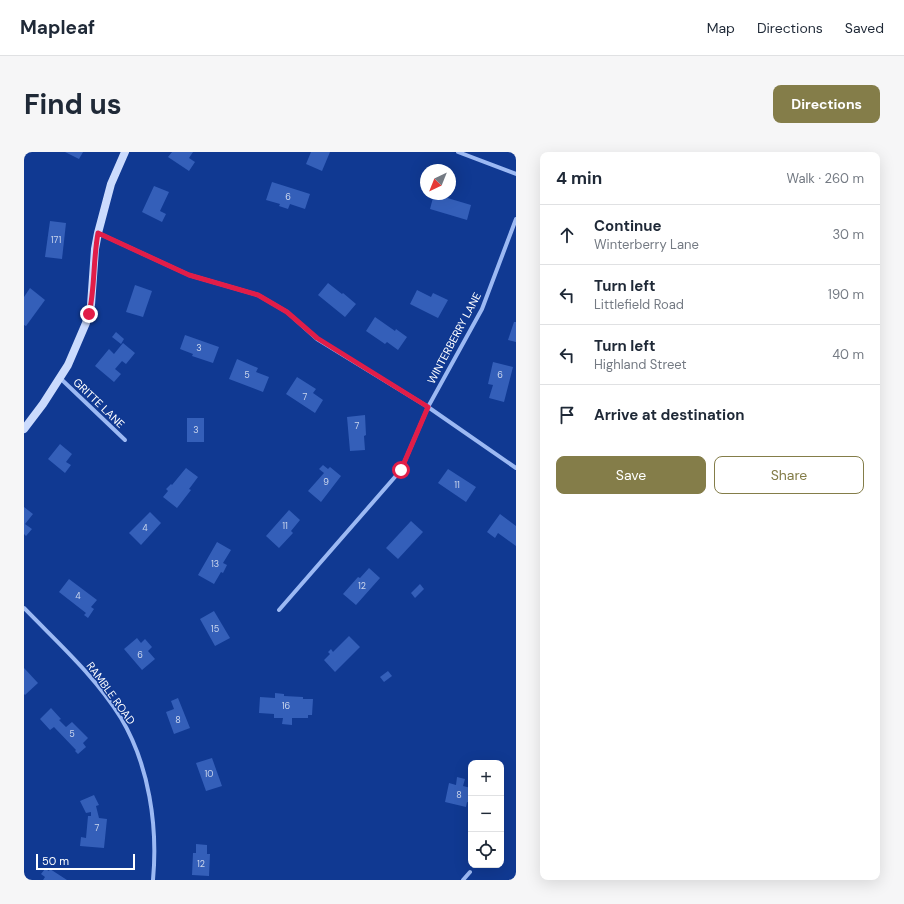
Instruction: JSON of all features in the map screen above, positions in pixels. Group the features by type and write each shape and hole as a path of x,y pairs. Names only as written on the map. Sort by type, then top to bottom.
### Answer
{"street":[{"path":"24,428 60,378 72,357 89,314 94,285 95,249 98,233 111,184 126,152"},
{"path":"458,152 516,174"},
{"name":"WINTERBERRY LANE","path":"279,610 401,470 428,407 482,309 516,219"},
{"path":"98,233 189,275 258,295 287,312 317,338 428,407 516,468"},
{"name":"GRITTE LANE","path":"60,378 125,440"},
{"name":"RAMBLE ROAD","path":"24,608 87,673 120,717 129,734 137,752 150,800 154,854 153,880"},
{"path":"464,880 470,872"}],"building":[{"path":"65,152 83,152 79,159"},
{"path":"172,152 193,152 189,158 195,162 189,171 168,157"},
{"path":"311,152 330,152 322,171 306,164"},
{"path":"272,182 310,194 305,209 290,204 288,209 279,206 280,204 266,200"},
{"path":"154,186 169,192 160,211 166,214 162,222 142,212"},
{"path":"432,200 454,200 471,205 467,220 430,209"},
{"path":"50,221 66,223 62,259 45,257"},
{"path":"328,283 356,304 345,317 318,295"},
{"path":"135,285 152,291 143,317 126,312"},
{"path":"30,288 45,300 26,326 24,325 24,297"},
{"path":"417,290 431,297 433,293 448,300 438,318 410,304"},
{"path":"375,317 395,331 396,329 407,337 398,350 387,342 385,344 366,331"},
{"path":"514,322 516,322 516,342 508,340"},
{"path":"116,332 124,339 121,344 112,337"},
{"path":"185,335 219,347 213,363 192,356 193,354 180,349"},
{"path":"123,343 135,353 126,364 122,361 115,369 121,374 114,382 95,366 109,349 114,354"},
{"path":"237,359 258,368 256,372 269,377 263,392 229,379"},
{"path":"493,362 513,367 504,402 489,398 493,385 488,384"},
{"path":"297,377 316,389 313,393 323,400 315,413 286,394"},
{"path":"365,415 365,450 350,451 347,417"},
{"path":"187,418 204,418 204,442 187,442"},
{"path":"60,444 72,454 66,462 71,465 65,473 48,459"},
{"path":"323,465 328,469 330,467 341,476 321,502 308,491 324,473 319,469"},
{"path":"186,468 198,477 189,489 191,490 177,508 163,497 168,491 166,489 171,484 172,485"},
{"path":"448,469 476,487 466,502 438,483"},
{"path":"24,507 33,514 25,524 32,529 26,536 24,534"},
{"path":"289,510 300,520 291,531 293,533 279,548 266,536"},
{"path":"150,512 161,523 141,545 129,533"},
{"path":"500,514 516,526 516,546 498,533 495,538 487,532"},
{"path":"411,521 423,532 398,559 386,548"},
{"path":"217,542 231,550 223,563 227,565 223,573 221,572 214,584 198,575"},
{"path":"369,568 380,578 356,605 343,594 358,577 360,578"},
{"path":"69,579 97,600 91,607 94,609 88,618 84,615 86,613 59,592"},
{"path":"420,584 424,589 415,598 411,593"},
{"path":"214,611 230,638 215,646 200,619"},
{"path":"349,636 360,647 335,672 324,660 330,654 328,652 331,649 333,652"},
{"path":"137,638 141,643 145,639 152,647 148,651 155,659 142,670 124,649"},
{"path":"24,668 38,683 25,695 24,694"},
{"path":"388,671 392,676 384,682 380,677"},
{"path":"275,693 284,694 284,696 303,697 303,699 313,699 312,715 308,715 308,718 292,718 292,725 282,724 283,718 274,718 274,714 259,713 260,697 275,698"},
{"path":"178,698 190,728 174,734 166,712 174,709 171,701"},
{"path":"51,708 66,727 72,722 88,738 83,743 86,747 78,754 54,727 50,730 40,719"},
{"path":"212,758 222,786 206,791 196,763"},
{"path":"457,777 465,779 463,786 468,787 468,802 466,807 445,802 449,783 456,785"},
{"path":"94,795 99,805 96,806 99,818 107,819 104,848 80,846 81,837 86,838 88,816 91,816 91,812 86,813 80,801"},
{"path":"196,844 207,845 207,854 210,854 209,876 192,875 193,853 196,853"},
{"path":"45,869 49,871 50,869 67,880 43,880 45,877 41,874"}],"route":[{"path":"89,314 94,285 94,261 98,233 189,275 258,295 287,312 317,338 428,407 401,470"}]}
